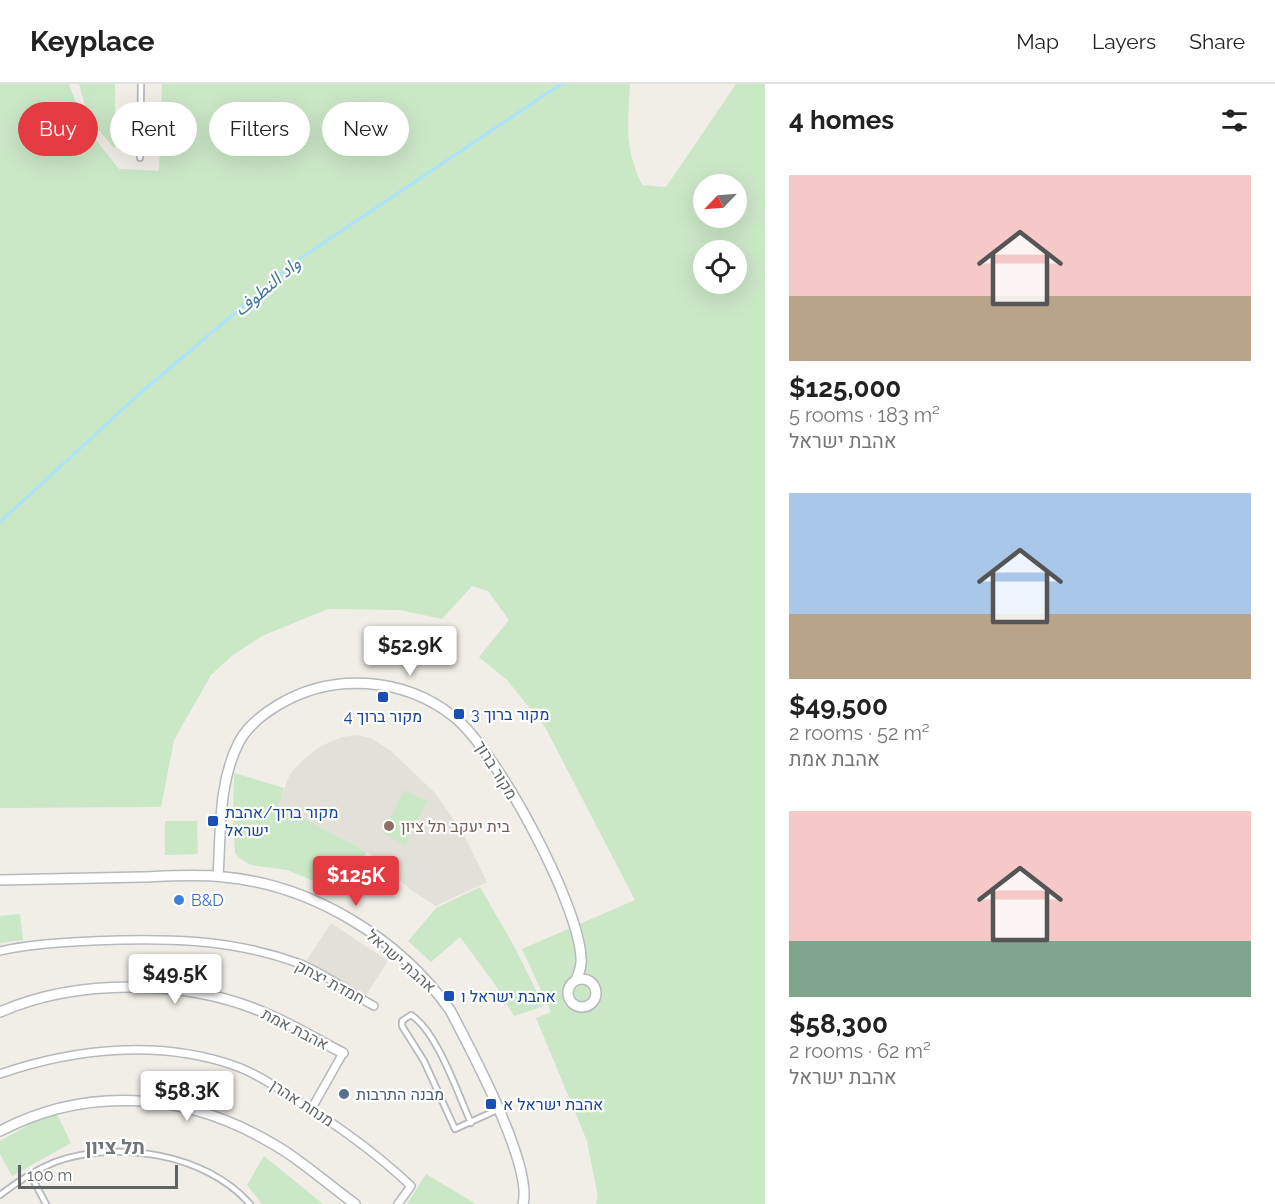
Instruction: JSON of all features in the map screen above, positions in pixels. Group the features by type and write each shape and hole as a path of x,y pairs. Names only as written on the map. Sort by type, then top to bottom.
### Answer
{"street":[{"name":"מקור ברוך","path":"218,876 228,768 240,739 251,726 266,712 285,701 326,686 372,684 406,690 429,699 454,716 487,752 529,824 557,882 575,929 581,959 576,980"},
{"name":"אהבת ישראל","path":"0,880 218,876 262,884 308,898 332,909 378,938 438,992 450,1010 497,1110 521,1170 524,1187 523,1204"},
{"name":"חמדת יצחק","path":"0,951 73,942 201,940 242,947 300,964 374,1006"},
{"path":"581,959 595,988 596,996 591,1004 583,1007 574,1004 569,996 570,987 576,980 590,981"},
{"name":"אהבת אמת","path":"0,1012 43,996 77,990 106,987 174,991 204,996 264,1012 343,1053"},
{"name":"מנחת אהרן","path":"0,1074 73,1054 136,1050 172,1052 239,1067 312,1108 387,1163 411,1186 398,1204"},
{"path":"312,1108 343,1053"},
{"path":"0,1131 26,1118 63,1106 135,1100 167,1104 225,1119 268,1141 355,1204"}],"lane":[{"path":"140,158 141,84"},
{"path":"471,1123 428,1033 411,1015 406,1018 402,1026 424,1061 455,1129 471,1123 497,1110"},
{"path":"0,1195 30,1174 75,1156 102,1153 150,1154 199,1168 217,1177 250,1204"},
{"path":"30,1174 46,1204"}],"shaded area":[{"name":"בית יעקב תל ציון","path":"358,735 372,739 390,750 436,794 464,835 487,882 436,906 411,890 371,854 298,815 277,808 290,774 303,760 321,746 342,737"},
{"path":"331,923 388,961 364,998 307,960"}],"green space":[{"path":"0,84 69,84 76,102 18,102 18,156 98,156 98,143 119,169 159,171 160,156 197,156 197,102 161,102 162,84 630,84 628,136 636,171 642,185 666,187 736,84 765,84 765,1204 596,1204 598,1197 587,1141 536,1018 551,1012 522,949 635,900 545,727 507,680 479,657 509,620 488,591 472,586 442,619 400,610 328,609 262,636 233,655 211,675 174,740 161,807 0,808"},
{"path":"79,84 115,84 115,102 110,102 110,143 98,129 98,102 84,102"},
{"path":"234,773 284,788 278,808 298,815 367,852 341,892 287,870 251,865 239,858 235,853 233,821"},
{"path":"404,790 427,801 405,845 383,833"},
{"path":"165,821 197,821 198,854 165,855"},
{"path":"480,887 514,946 544,1006 514,1016 494,983 460,937 431,962 408,941 436,908"},
{"path":"20,914 23,940 0,943 0,916"},
{"path":"55,1110 71,1143 12,1176 0,1154 0,1141"},
{"path":"264,1156 323,1204 262,1204 247,1185"},
{"path":"426,1174 476,1204 407,1204"}],"waterway":[{"name":"واد النطوف","path":"0,522 137,396 295,262 561,84"}],"place":[{"name":"מקור ברוך 4","path":"383,697"},
{"name":"מקור ברוך 3","path":"459,714"},
{"name":"מקור ברוך/אהבת ישראל","path":"213,821"},
{"name":"בית יעקב תל ציון","path":"389,826"},
{"name":"B&D","path":"179,900"},
{"name":"אהבת ישראל ו","path":"449,996"},
{"name":"מבנה התרבות","path":"344,1094"},
{"name":"אהבת ישראל א","path":"491,1104"}],"district":[{"name":"תל ציון","path":"115,1147"}]}
